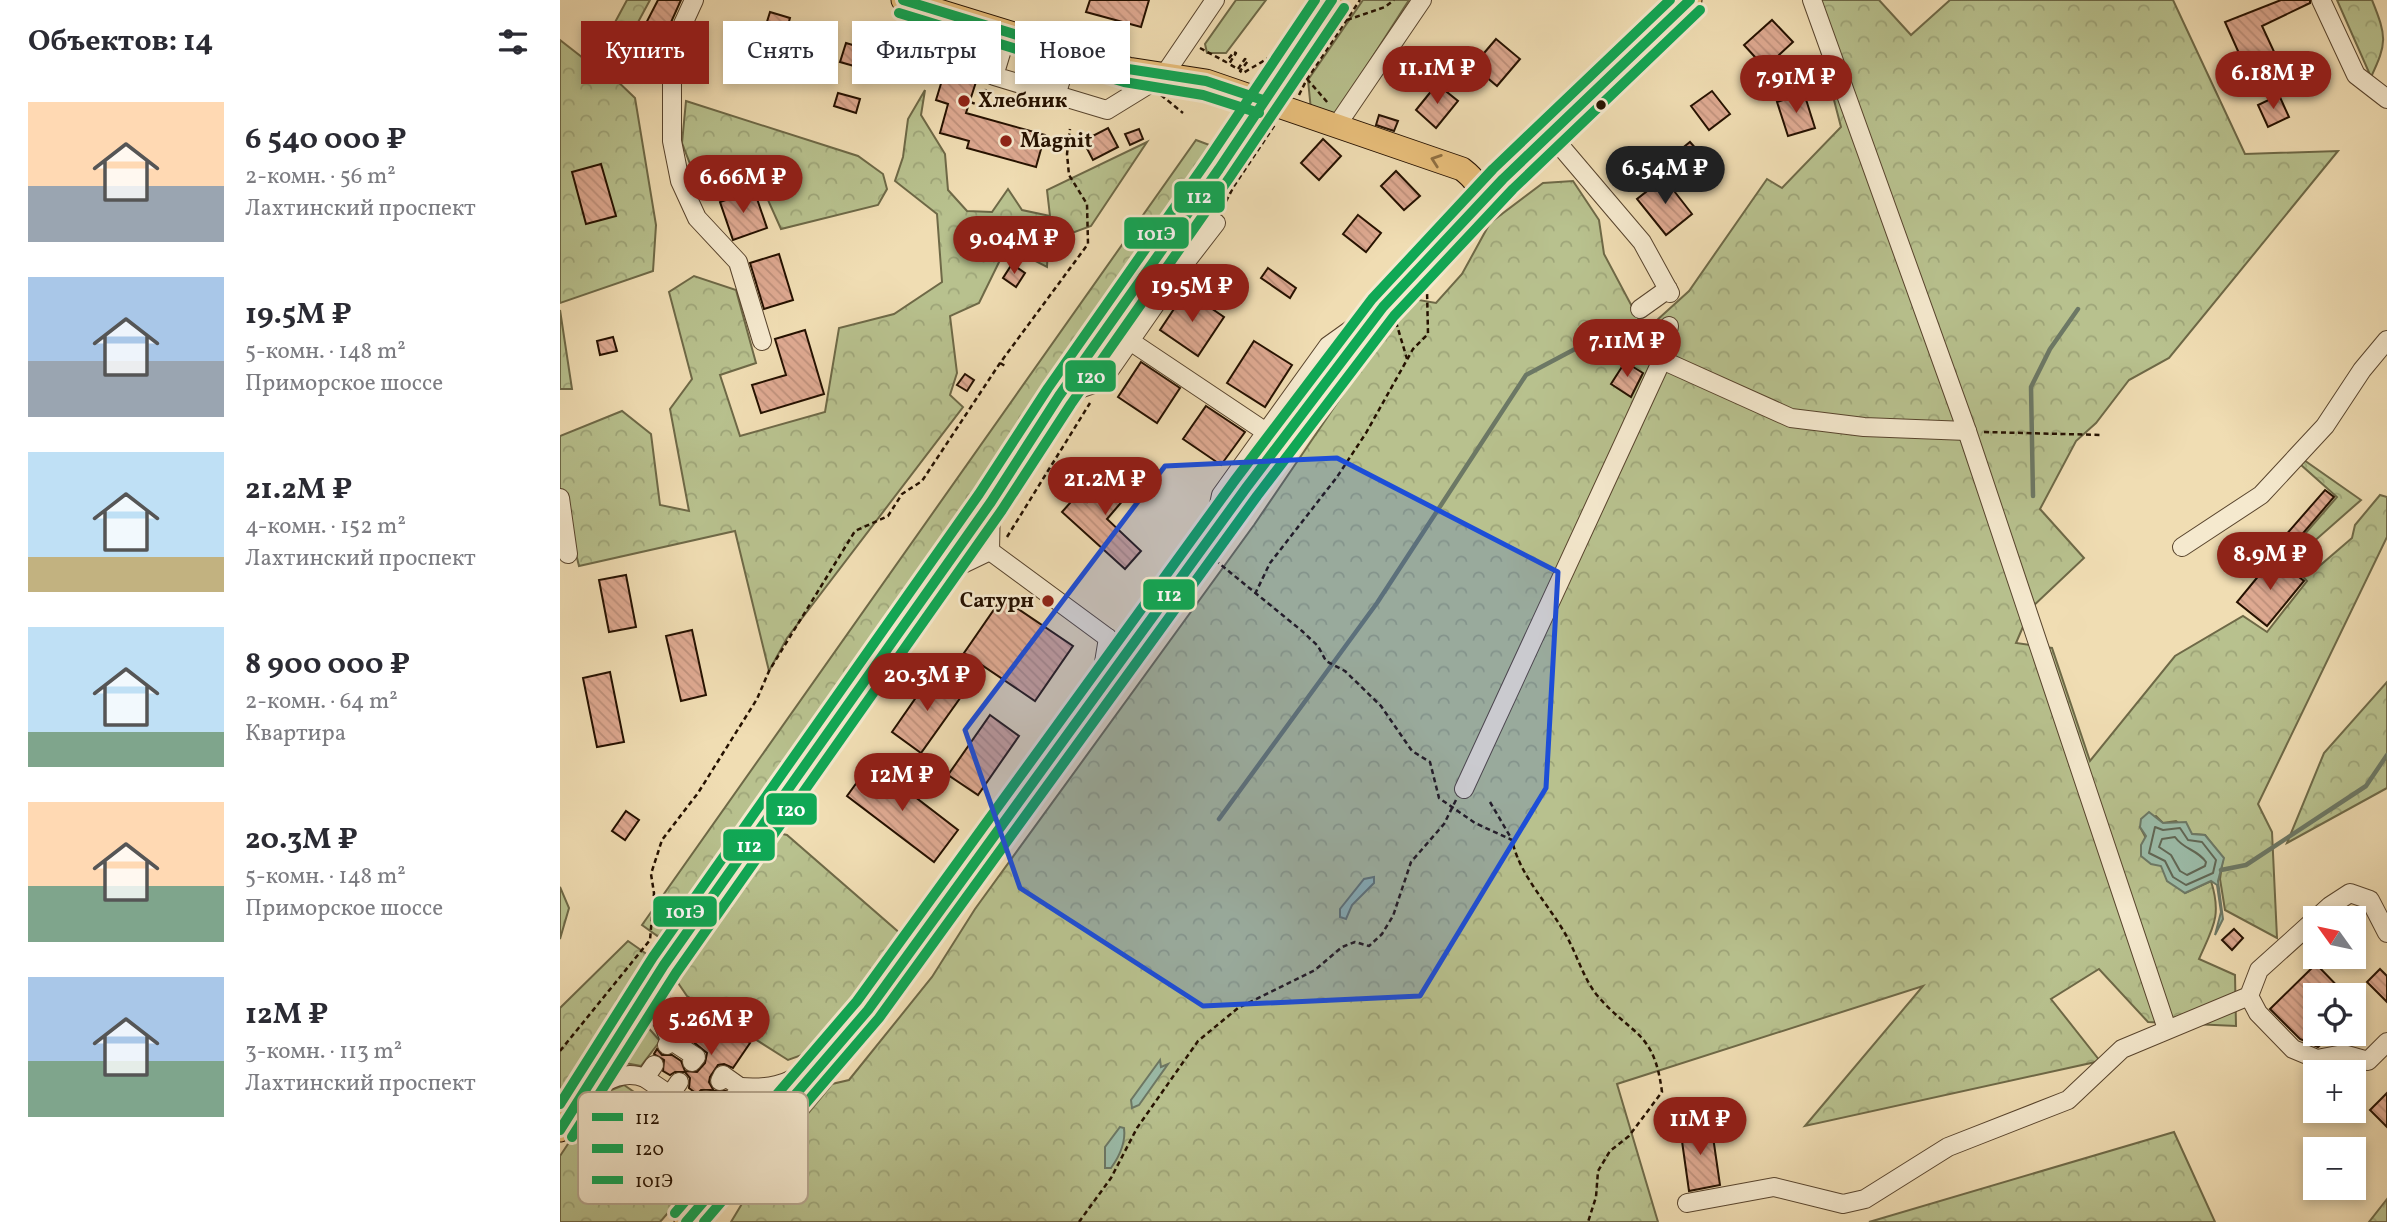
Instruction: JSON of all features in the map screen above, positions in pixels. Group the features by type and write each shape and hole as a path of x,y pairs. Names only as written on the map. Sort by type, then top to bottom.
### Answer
{"main road":[{"path":"903,0 1015,35"},
{"path":"583,1092 664,965 991,502 1059,396 1219,169 1332,0"},
{"path":"798,1092 862,1017 1213,536 1389,312 1480,202 1690,0"},
{"path":"1130,69 1206,81 1339,122 1462,169 1474,178 1480,190 1480,202"},
{"path":"560,1130 578,1100"},
{"path":"686,1222 701,1204"}],"street":[{"path":"694,0 672,48 672,141 678,168 697,218 738,262 762,341"},
{"path":"1007,33 994,76 1107,110 1164,75 1215,0"},
{"path":"1339,122 1422,0"},
{"path":"1812,0 1967,431 2167,1029"},
{"path":"2318,6 2356,75 2387,99"},
{"path":"1056,95 1060,84"},
{"path":"1551,135 1642,242 1669,291 1640,309"},
{"path":"1175,276 1170,259 1219,169"},
{"path":"1059,396 1101,381 1216,223"},
{"path":"1213,536 1221,495 1328,346 1389,312"},
{"path":"1464,789 1662,360 1669,326"},
{"path":"2182,547 2261,495 2325,426 2362,370 2387,340"},
{"path":"1130,341 1266,432"},
{"path":"1662,360 1791,418 1864,427 1967,431"},
{"path":"560,498 568,554"},
{"path":"991,502 993,553"},
{"path":"940,575 993,553"},
{"path":"993,553 1108,638"},
{"path":"1108,638 1145,629"},
{"path":"1100,692 1108,638"},
{"path":"1687,1203 1774,1188 1843,1204 1865,1199 1948,1147 2068,1100 2122,1049 2249,996 2259,970 2330,906 2350,893 2370,900 2387,933"},
{"path":"664,965 658,1012 669,1042 696,1057 692,1062"},
{"path":"2249,996 2258,1013 2294,1049 2317,1059 2343,1054 2368,1060 2387,1042"},
{"path":"720,1080 723,1075 738,1089 794,1081 862,1017"},
{"path":"589,1092 617,1075 649,1071 681,1092"},
{"path":"680,1222 693,1204"}],"path":[{"path":"1297,102 1307,79 1360,0"},
{"path":"1347,20 1385,7 1394,0"},
{"path":"1201,50 1226,62 1236,53 1229,64 1238,69 1245,59 1248,61 1240,71 1243,73 1272,55 1275,58"},
{"path":"1301,75 1307,79 1339,122"},
{"path":"970,102 985,107"},
{"path":"1174,107 1183,113"},
{"path":"1216,223 1234,186 1271,129 1284,116"},
{"path":"560,1051 650,940 654,893 651,874 662,840 698,793 757,699 769,671 855,531 888,516 902,494 922,481 1000,363 1088,244 1087,204 1069,175 1067,154 1070,129"},
{"path":"1079,254 1083,257"},
{"path":"1255,594 1269,563 1337,477 1347,458 1363,439 1407,359 1428,334 1426,281"},
{"path":"1389,312 1407,359"},
{"path":"1000,363 1007,367"},
{"path":"993,553 1074,432 1101,381"},
{"path":"1967,431 2104,435"},
{"path":"1215,560 1302,631 1318,646 1326,661 1345,671 1381,706 1412,751 1430,762 1439,798 1450,808 1512,840"},
{"path":"1079,1222 1111,1178 1151,1107 1198,1041 1238,1008 1315,970 1342,947 1355,942 1369,946 1382,934 1400,902 1411,862 1444,824 1450,808 1464,789"},
{"path":"1490,802 1512,840 1516,860 1566,936 1596,993 1650,1045 1659,1070 1662,1092 1629,1136 1610,1151 1598,1171 1596,1197 1588,1222"}],"highlighted area":[{"path":"1337,458 1558,572 1546,788 1420,996 1203,1006 1020,888 965,730 1165,466"}],"green space":[{"path":"627,0 650,0 639,21 616,21"},
{"path":"1236,0 1266,0 1226,53 1207,53 1205,44"},
{"path":"1363,0 1409,0 1336,114 1311,110 1308,80"},
{"path":"1811,0 1879,0 1911,35 1950,0 2173,0 2245,154 2338,151 2169,358 2129,380 2096,423 2076,441 2040,509 2084,558 2031,608 2016,643 2052,648 2090,761 2175,656 2243,616 2267,632 2307,581 2285,557 2337,497 2300,464 2301,458 2361,500 2303,551 2317,568 2352,538 2355,525 2380,495 2387,497 2387,537 2258,804 2272,832 2277,938 2225,910 2220,879 2223,858 2205,835 2192,834 2176,821 2163,823 2156,816 2140,827 2161,866 2185,893 2211,881 2216,913 2199,959 2235,975 2236,1026 2148,1022 2099,969 2051,999 2100,1061 1805,1126 1923,986 1617,1084 1658,1222 731,1222 742,1204 808,1204 808,1113 832,1084 849,1080 932,977 975,909 1254,525 1369,356 1413,299 1436,303 1462,274 1490,223 1543,183 1573,181 1599,220 1604,254 1645,331 1689,291 1767,179 1782,188 1841,127 1809,4"},
{"path":"2337,0 2372,0 2383,40 2371,77"},
{"path":"560,40 581,56 581,84 620,84 635,98 656,225 653,271 560,303"},
{"path":"925,90 921,115 945,154 948,190 967,211 992,212 1008,189 1022,210 1050,216 1047,190 1147,142 1091,226 1072,233 1049,226 1047,267 1022,254 1002,256 979,303 950,316 957,373 950,395 963,407 787,638 769,671 735,531 579,566 560,488 560,436 622,411 651,434 660,505 689,511 670,409 692,379 669,292 694,276 736,290 756,363 720,375 740,436 825,412 839,328 894,314 942,282 937,214 895,181 903,157 908,119"},
{"path":"686,101 858,156 883,174 887,189 878,205 781,229 759,180 702,195 682,143"},
{"path":"1196,140 1212,146 1213,160 1090,343 663,940 642,925"},
{"path":"560,310 572,389 560,389"},
{"path":"2387,682 2387,788 2287,843 2324,753"},
{"path":"778,833 787,835 902,935 813,1051 788,1060 687,996 674,977"},
{"path":"560,887 569,908 560,939"},
{"path":"628,941 648,955 560,1103 560,1008"},
{"path":"645,1024 660,1041 641,1066 625,1063 622,1059"},
{"path":"624,1085 634,1092 606,1092"},
{"path":"578,1129 578,1204 676,1204 660,1222 560,1222 560,1156"},
{"path":"2174,1132 2215,1222 1869,1222"},
{"path":"2387,1199 2387,1222 2369,1222"}],"water":[{"path":"2149,812 2163,823 2186,822 2192,834 2205,835 2224,858 2218,881 2223,919 2215,935 2221,912 2217,885 2211,881 2185,893 2167,881 2161,866 2151,864 2141,856 2141,845 2146,836 2140,827 2141,819"},
{"path":"1374,877 1374,883 1352,905 1346,919 1340,917 1340,909 1364,879"},
{"path":"1160,1060 1161,1067 1168,1064 1139,1105 1132,1108 1131,1100"},
{"path":"1120,1127 1124,1128 1121,1150 1111,1168 1105,1168 1105,1147"}],"building":[{"path":"658,0 681,0 672,21 647,21"},
{"path":"1090,0 1149,0 1141,27 1130,24 1130,21 1119,21 1086,12"},
{"path":"2281,0 2310,0 2310,3 2262,26 2276,56 2246,69 2225,22"},
{"path":"770,12 790,18 789,21 767,21"},
{"path":"1772,20 1793,42 1765,68 1744,45"},
{"path":"1496,39 1520,59 1497,86 1473,66"},
{"path":"846,43 852,45 852,65 840,62"},
{"path":"941,84 975,84 966,113 1045,135 1036,167 967,148 969,141 940,133 948,104 936,100"},
{"path":"1437,84 1458,101 1436,128 1416,110"},
{"path":"1712,91 1730,114 1709,130 1691,106"},
{"path":"838,93 860,99 856,113 834,106"},
{"path":"1804,93 1815,128 1788,136 1777,102"},
{"path":"2279,95 2289,117 2268,127 2258,105"},
{"path":"1379,115 1398,121 1394,131 1376,125"},
{"path":"1108,128 1118,147 1093,160 1083,141"},
{"path":"1139,129 1143,139 1130,145 1125,134"},
{"path":"1323,139 1341,156 1319,180 1301,163"},
{"path":"1690,142 1706,160 1695,170 1679,151"},
{"path":"601,164 616,216 586,224 572,172"},
{"path":"1396,171 1420,196 1404,210 1381,186"},
{"path":"1664,178 1692,214 1666,235 1637,199"},
{"path":"754,190 767,228 733,240 720,202"},
{"path":"1358,215 1381,233 1366,252 1343,234"},
{"path":"779,254 793,300 764,309 750,263"},
{"path":"1012,264 1025,273 1016,287 1003,278"},
{"path":"1268,268 1296,288 1290,298 1261,278"},
{"path":"1186,291 1224,317 1198,356 1160,330"},
{"path":"805,330 824,394 761,413 752,385 786,375 775,339"},
{"path":"613,337 617,351 600,355 597,341"},
{"path":"1254,341 1292,365 1265,407 1227,383"},
{"path":"1141,362 1180,388 1157,423 1118,397"},
{"path":"1625,362 1643,373 1631,397 1611,384"},
{"path":"965,374 974,380 967,391 957,385"},
{"path":"1206,406 1245,432 1221,465 1183,439"},
{"path":"1117,467 1137,484 1107,519 1141,551 1125,569 1062,512 1078,494 1087,502"},
{"path":"2325,490 2334,497 2281,559 2271,552"},
{"path":"2274,557 2304,581 2267,626 2237,602"},
{"path":"626,575 636,627 609,632 599,580"},
{"path":"1002,598 1073,646 1035,701 964,653"},
{"path":"692,630 706,695 681,701 666,636"},
{"path":"610,672 624,742 597,747 583,678"},
{"path":"933,673 963,694 921,753 892,732"},
{"path":"990,715 1019,736 978,795 948,775"},
{"path":"871,763 958,830 934,862 847,796"},
{"path":"626,811 639,820 625,840 612,831"},
{"path":"2234,929 2243,938 2232,950 2222,940"},
{"path":"2380,969 2387,976 2387,1002 2367,982"},
{"path":"2310,970 2322,970 2334,983 2303,983 2303,1040 2270,1009"},
{"path":"708,1014 750,1043 733,1068 724,1064 718,1065 710,1077 709,1082 714,1091 727,1092 694,1092 689,1088 690,1078 685,1072 670,1075 663,1071 664,1060 654,1054 657,1049 662,1055 672,1055 681,1061 685,1071 697,1072 705,1063 707,1053 691,1040"},
{"path":"2387,1093 2387,1127 2370,1110"},
{"path":"1711,1123 1720,1185 1689,1191 1680,1127"}],"waterway":[{"path":"2033,496 2031,387 2050,349 2078,309"},
{"path":"1219,819 1377,603 1526,375 1592,340 1588,332"},
{"path":"2221,870 2246,865 2366,786 2387,755"}],"transit line":[{"name":"112","path":"903,0 1128,69 1206,81 1263,100"},
{"name":"101Э","path":"560,1104 653,957 979,494 1048,388 1207,161 1315,0"},
{"name":"112","path":"584,1092 664,965 991,502 1059,396 1219,169 1332,0"},
{"name":"101Э","path":"779,1092 857,1001 1235,480 1372,299 1493,169 1670,0"},
{"name":"112","path":"798,1092 868,1010 1246,488 1383,307 1503,179 1690,0"},
{"name":"120","path":"601,1092 676,973 1002,510 1071,404 1344,8"},
{"name":"120","path":"808,1101 879,1018 1257,496 1394,316 1513,189 1700,10"},
{"name":"120","path":"899,13 1124,82 1203,95 1259,113"},
{"name":"112","path":"560,1130 578,1101"},
{"name":"120","path":"572,1137 578,1128"},
{"name":"101Э","path":"675,1213 683,1204"},
{"name":"112","path":"686,1222 701,1204"},
{"name":"120","path":"704,1222 719,1204"}],"place":[{"name":"Хлебник","path":"964,101"},
{"name":"Magnit","path":"1006,141"},
{"name":"Сатурн","path":"1048,601"}]}
